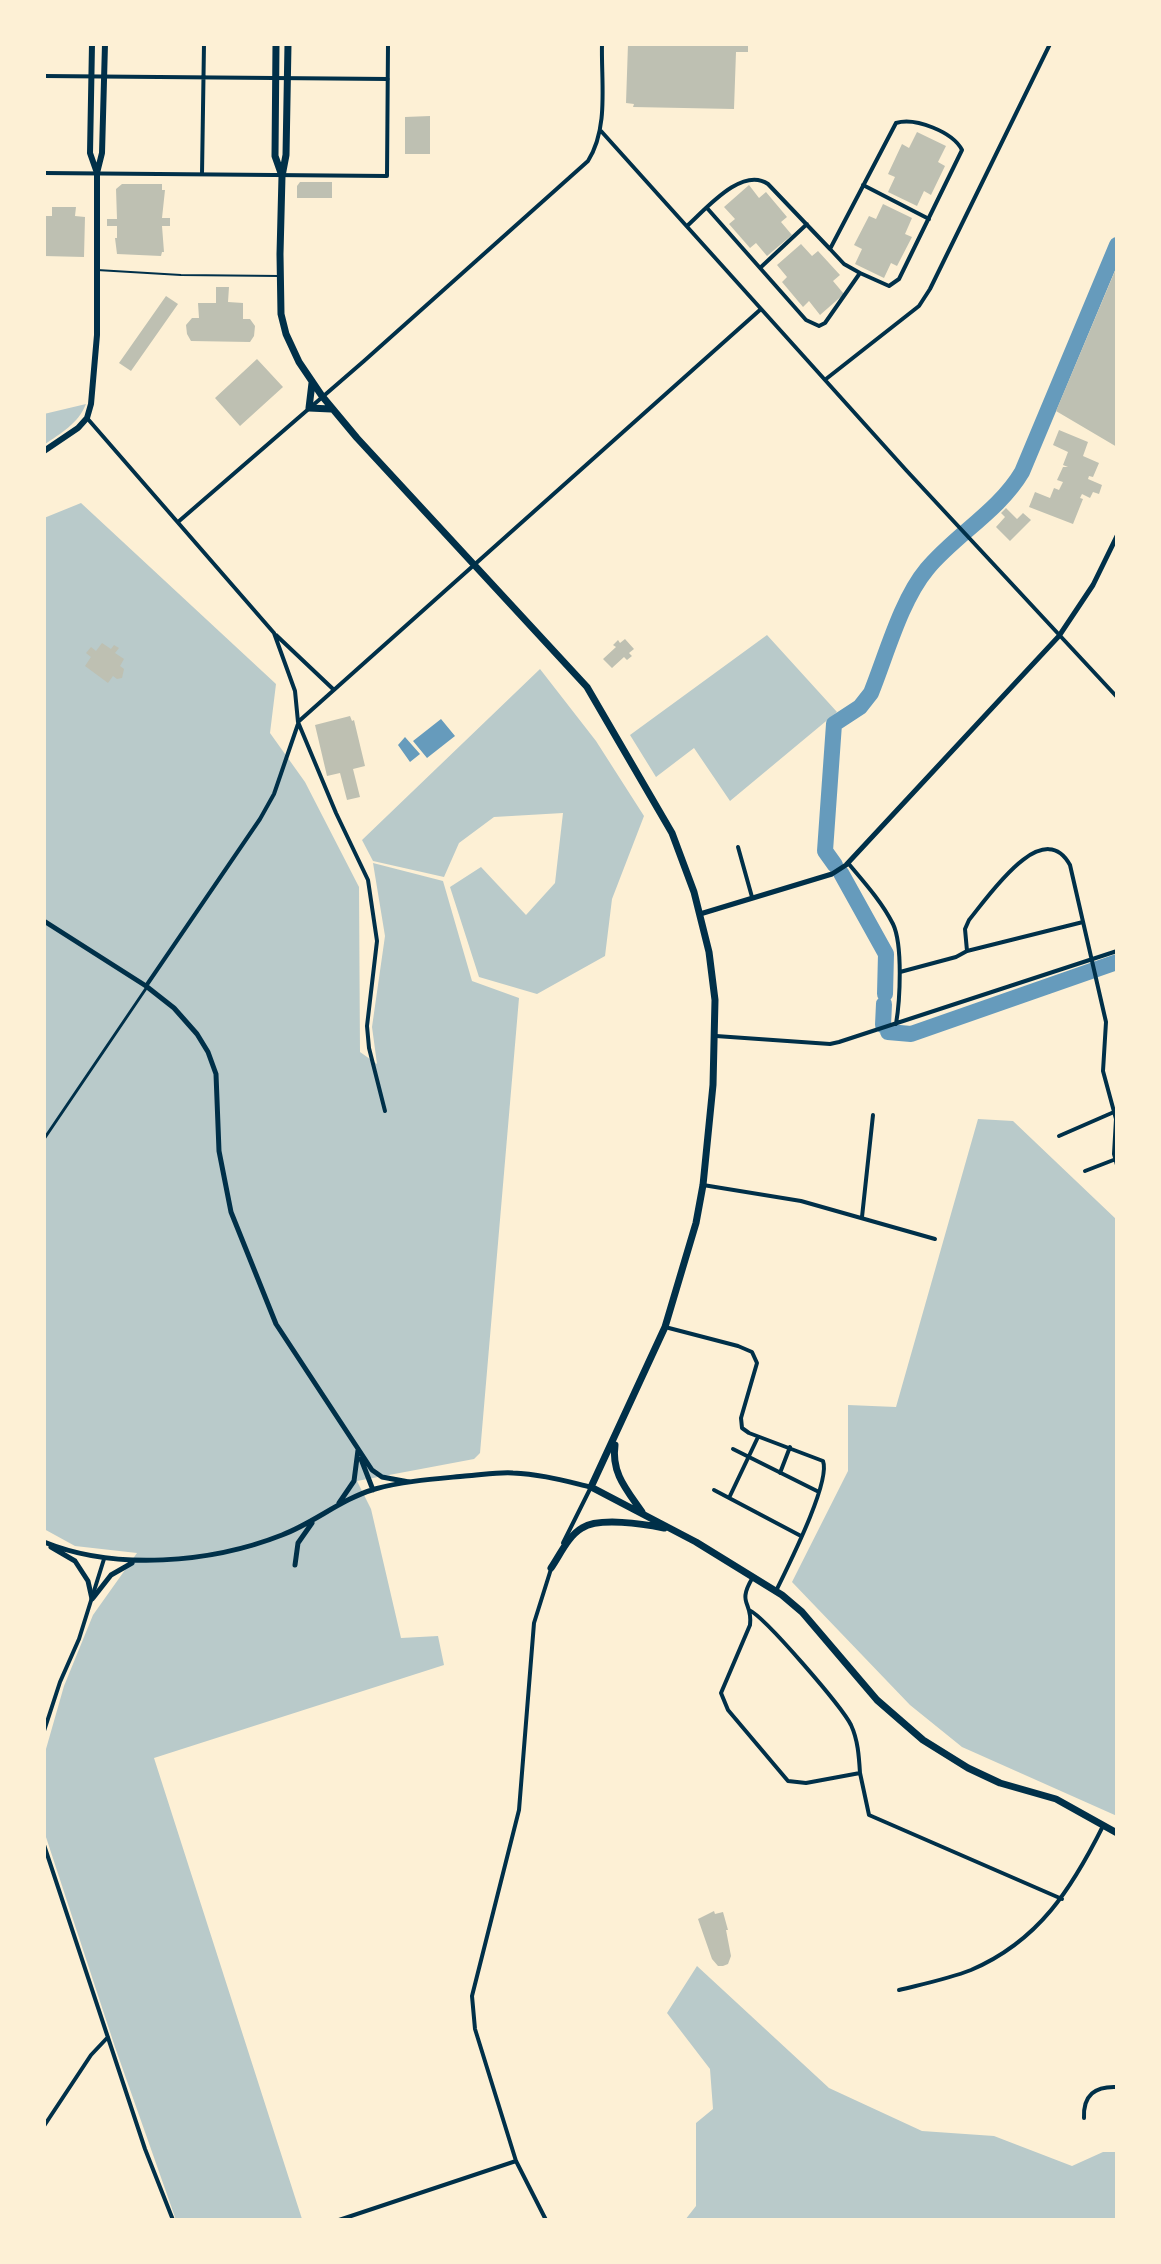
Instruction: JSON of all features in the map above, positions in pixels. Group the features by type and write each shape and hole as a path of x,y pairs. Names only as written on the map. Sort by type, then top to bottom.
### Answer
{"main road":[{"path":"92,44 90,153 97,173"},
{"path":"44,451 63,440 87,418 96,354 97,173 102,153 105,44"},
{"path":"276,44 275,156 282,176"},
{"path":"288,44 286,155 282,176 281,314 299,362 333,410 587,687 672,833 687,869 700,914 712,974 716,1036 703,1185 688,1255 665,1327 616,1439 591,1487 674,1530 776,1591 802,1612 870,1693 923,1740 968,1768 1000,1783 1056,1799 1117,1833"},
{"path":"311,381 309,408 333,410"},
{"path":"616,1439 612,1461 617,1476 644,1514"},
{"path":"551,1568 574,1534 594,1523 674,1530"}],"street":[{"path":"202,175 204,44"},
{"path":"44,173 387,176 388,44"},
{"path":"177,522 588,161 601,131 602,44"},
{"path":"826,379 919,306 1050,44"},
{"path":"44,76 388,79"},
{"path":"687,226 746,179 759,178 844,264 885,285 894,284 960,156 962,150 954,139 915,122 905,120 896,123 830,249"},
{"path":"601,131 1117,697"},
{"path":"863,185 929,219"},
{"path":"707,208 806,320 819,326 825,323 860,273"},
{"path":"760,268 807,224"},
{"path":"44,1139 260,819 274,794 298,722 761,309"},
{"path":"87,418 274,633 334,690"},
{"path":"700,914 832,874 848,863 1059,636 1093,585 1117,536"},
{"path":"274,633 295,691 298,722 368,880 377,941 368,1037 385,1111"},
{"path":"738,847 752,897"},
{"path":"967,951 965,929 969,920 1020,862 1038,849 1056,851 1067,858 1106,1022 1103,1071 1114,1112 1116,1162 1085,1171"},
{"path":"848,863 895,926 900,972 896,1024"},
{"path":"44,921 146,986 183,1017 208,1052 216,1074 219,1151 231,1212 276,1324 372,1470 382,1477 409,1482"},
{"path":"900,972 956,957 967,951 1083,922"},
{"path":"716,1036 830,1044 1117,951"},
{"path":"1059,1136 1114,1112"},
{"path":"862,1217 873,1115"},
{"path":"703,1185 801,1201 935,1239"},
{"path":"665,1327 752,1352 757,1363 741,1418 742,1428 823,1461 825,1467 819,1492 776,1591"},
{"path":"729,1498 758,1437"},
{"path":"780,1473 790,1447"},
{"path":"733,1449 819,1492"},
{"path":"358,1450 373,1490"},
{"path":"336,1506 354,1481 358,1450"},
{"path":"44,1542 104,1559 137,1561 220,1553 283,1535 373,1490 409,1482 511,1472 591,1487 551,1568 534,1623 519,1810 472,1996 475,2029 516,2161 546,2220"},
{"path":"714,1490 801,1536"},
{"path":"295,1565 300,1538 316,1519"},
{"path":"44,1542 75,1561 88,1581 92,1599"},
{"path":"44,1731 60,1682 79,1639 104,1559"},
{"path":"92,1599 111,1575 137,1561"},
{"path":"753,1577 744,1595 751,1619 748,1634 721,1693 728,1710 788,1781 806,1783 860,1773"},
{"path":"749,1610 773,1632 845,1715 856,1738 869,1815 1062,1899"},
{"path":"899,1990 972,1969 1020,1940 1062,1899 1103,1826"},
{"path":"44,1845 145,2149 173,2220"},
{"path":"44,2126 91,2055 108,2037"},
{"path":"1084,2118 1084,2106 1091,2092 1104,2087 1117,2087"},
{"path":"339,2220 516,2161"}],"lane":[{"path":"96,270 280,276"}],"shaded area":[{"path":"86,404 74,423 44,445 44,414"},
{"path":"81,503 276,684 270,733 305,782 359,887 360,1052 377,1064 372,1027 385,936 373,863 443,881 472,981 519,998 480,1453 474,1459 357,1481 371,1509 401,1638 438,1636 444,1665 154,1758 302,2219 298,2220 176,2220 44,1831 44,1756 64,1686 93,1615 137,1553 75,1546 44,1529 44,518"},
{"path":"767,635 837,712 730,801 694,748 656,777 630,735"},
{"path":"540,669 596,741 644,816 612,899 605,956 537,994 479,977 450,887 481,867 526,915 555,883 563,813 494,817 459,843 444,877 373,861 362,840"},
{"path":"978,1119 1013,1121 1117,1220 1117,1816 962,1747 910,1705 792,1582 848,1471 848,1405 896,1407"},
{"path":"697,1966 829,2088 922,2131 994,2136 1072,2166 1103,2152 1117,2152 1117,2220 685,2220 696,2206 696,2123 713,2109 710,2069 667,2013"}],"water":[{"path":"441,719 455,736 427,758 413,741"},
{"path":"405,737 420,754 410,762 398,745"}],"building":[{"path":"628,44 748,44 748,52 736,52 734,109 633,107 634,104 626,103"},
{"path":"430,116 430,154 405,154 405,117"},
{"path":"917,132 946,146 938,162 945,166 931,195 924,191 917,206 888,192 895,177 888,174 902,144 909,148"},
{"path":"300,182 332,182 332,198 297,198"},
{"path":"122,184 162,184 162,190 165,190 162,218 170,218 170,226 162,226 164,252 161,256 117,254 117,226 107,226 107,219 117,219 116,189"},
{"path":"749,185 759,198 766,192 787,217 781,222 792,235 767,256 756,243 750,248 729,224 735,219 724,207"},
{"path":"883,204 912,218 905,234 912,237 897,266 891,263 884,278 855,264 862,249 854,245 869,216 876,219"},
{"path":"52,207 76,207 75,216 85,217 84,257 44,256 44,216 52,216"},
{"path":"801,244 812,256 818,251 840,275 833,281 844,294 820,315 809,301 803,307 782,282 787,277 777,265"},
{"path":"1117,266 1117,447 1056,411"},
{"path":"216,287 229,287 228,302 243,303 243,319 250,319 255,326 250,342 191,341 186,325 192,318 199,318 198,303 216,303"},
{"path":"166,296 178,304 131,371 119,363"},
{"path":"257,359 283,387 240,426 215,398"},
{"path":"1059,430 1088,442 1083,456 1099,463 1093,477 1089,476 1088,479 1102,485 1099,494 1093,492 1090,498 1082,494 1073,524 1029,507 1035,492 1050,498 1054,488 1059,490 1063,482 1057,480 1063,467 1068,467 1063,465 1068,452 1053,445"},
{"path":"1006,508 1017,519 1023,513 1031,520 1010,541 996,527 1005,517 1001,513"},
{"path":"625,639 634,649 629,653 632,656 627,660 624,657 612,668 603,659 616,647 613,645 618,640 620,643"},
{"path":"102,643 111,649 114,645 119,648 115,653 124,659 120,666 124,669 122,678 113,676 108,683 85,666 91,657 86,653 91,647 96,651"},
{"path":"350,716 354,720 365,766 353,769 360,797 347,800 340,773 327,776 315,725"},
{"path":"714,1911 715,1914 723,1912 728,1930 731,1956 728,1964 723,1966 718,1966 712,1959 698,1919"}],"waterway":[{"path":"835,865 825,851 834,724 860,707 871,693 909,596 927,569 1001,499 1022,472 1117,245"},
{"path":"841,873 886,954 885,994"},
{"path":"888,1032 911,1034 1117,962"},
{"path":"883,1025 884,1004"}]}
